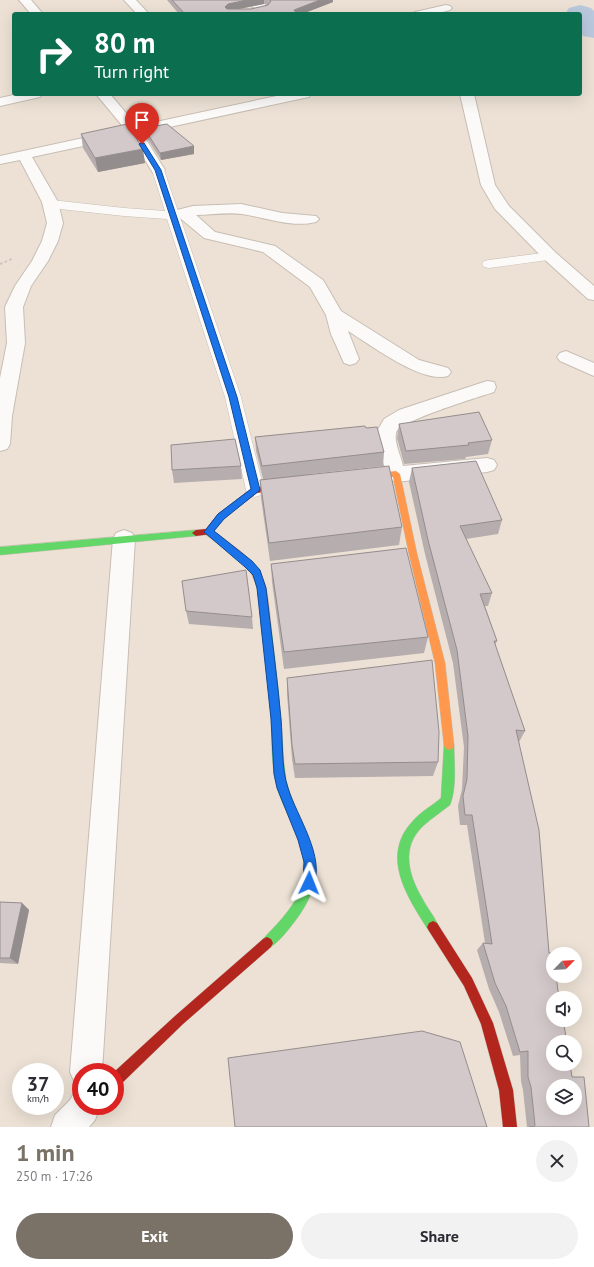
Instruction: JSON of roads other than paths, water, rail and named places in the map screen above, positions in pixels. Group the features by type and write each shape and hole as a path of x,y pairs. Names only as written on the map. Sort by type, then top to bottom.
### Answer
{"street":[{"path":"25,0 35,12"},
{"path":"130,0 141,12"},
{"path":"248,0 272,12"},
{"path":"428,0 446,8 429,12"},
{"path":"245,12 264,8"},
{"path":"0,102 26,96"},
{"path":"105,96 134,131 158,170"},
{"path":"0,160 295,96"},
{"path":"467,96 488,185 503,209 550,256 594,295"},
{"path":"0,444 2,416 16,343 14,307 23,286 40,261 50,241 55,223 51,204 24,155"},
{"path":"178,214 193,211 241,209 282,218 311,219"},
{"path":"178,214 210,235 269,249 316,284 335,315 340,334 350,359"},
{"path":"335,315 412,364 442,372"},
{"path":"566,357 594,370"},
{"path":"487,387 406,415 391,424 386,433 387,445 396,474 405,555 432,627 428,665 449,747 448,789 446,801 413,828 403,845 402,866 410,890 468,982 487,1023 506,1090 510,1127"},
{"path":"349,480 487,465"},
{"path":"208,532 221,516 255,490 302,485"},
{"path":"0,550 208,532 249,564 257,573 261,588 283,681 280,774 282,788 304,840 310,862 309,883 293,914 254,956 188,1012 124,1072"},
{"path":"87,1063 124,539"},
{"path":"257,573 280,570"}],"lane":[{"path":"158,170 178,214 233,397 255,490"},
{"path":"51,204 124,212 178,214"},
{"path":"489,264 550,256"}],"waterway":[{"path":"582,16 594,29"}]}
